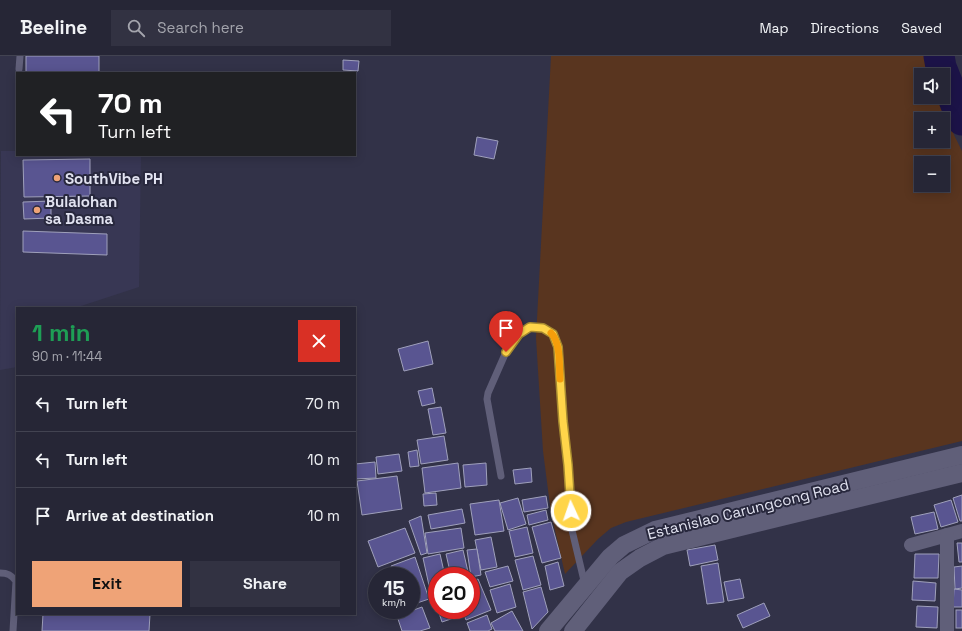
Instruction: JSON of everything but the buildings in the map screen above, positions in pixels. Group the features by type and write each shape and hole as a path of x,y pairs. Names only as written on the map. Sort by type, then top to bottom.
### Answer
{"street":[{"name":"Estanislao Carungcong Road","path":"560,626 585,587 610,557 624,545 655,530 962,455"},
{"name":"Estanislao Carungcong Road","path":"560,626 620,572 640,558 663,546 962,473"},
{"path":"911,546 962,531"},
{"path":"947,535 947,631"}],"lane":[{"path":"19,69 20,56"},
{"path":"501,476 487,399 488,393 506,352 519,334 530,327 543,328 553,334 558,347 563,421 568,465 571,526 585,587"},
{"path":"0,573 6,573 12,576 16,581 13,631"}],"shaded area":[{"path":"551,56 928,56 931,68 914,68 914,104 943,104 946,112 914,112 914,148 950,148 950,124 962,151 962,441 626,522 611,528 598,539 565,574 551,513 543,451 536,338"},
{"path":"1,151 16,151 16,156 141,156 139,287 78,307 16,307 16,367 0,370"}],"waterway":[{"path":"939,56 941,67 962,120"}],"slow traffic":[{"path":"551,333 553,334 558,347 560,379"}],"place":[{"name":"SouthVibe PH","path":"57,178"},
{"name":"Bulalohan sa Dasma","path":"37,210"}],"route":[{"path":"506,352 519,334 530,327 543,328 553,334 558,347 571,511"}]}
